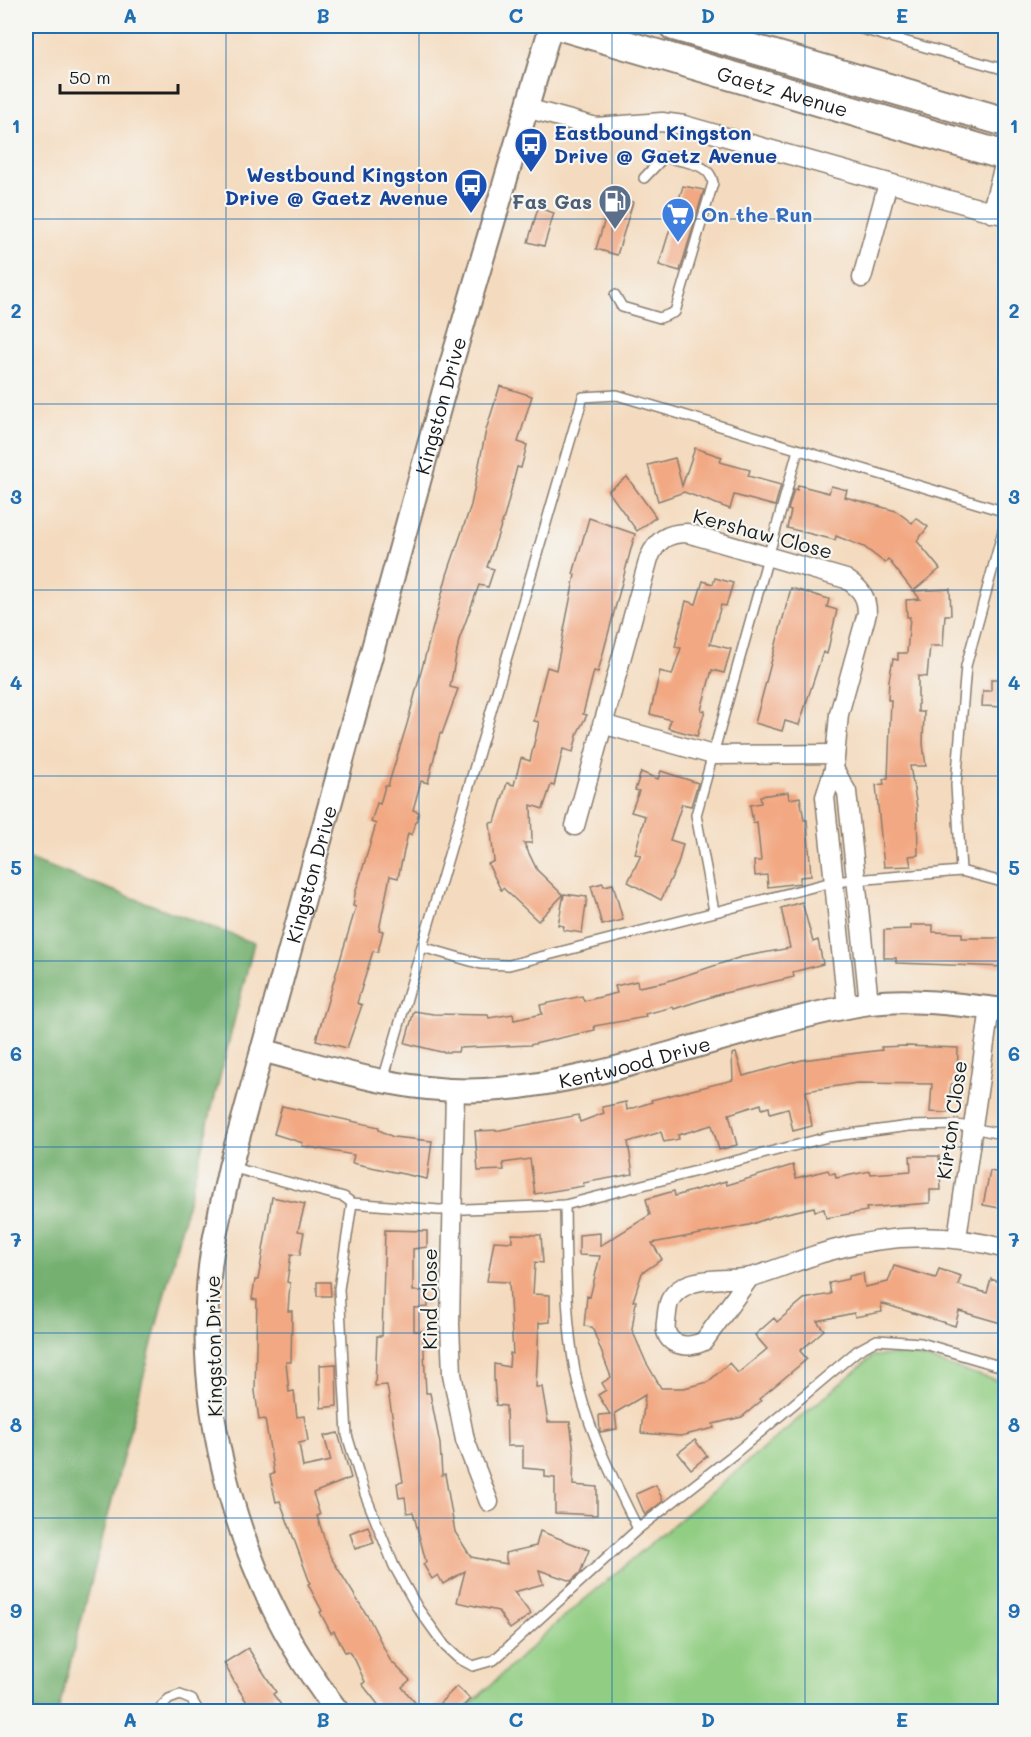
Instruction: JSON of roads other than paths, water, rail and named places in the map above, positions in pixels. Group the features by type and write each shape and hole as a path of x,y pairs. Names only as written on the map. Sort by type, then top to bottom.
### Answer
{"main road":[{"name":"Gaetz Avenue","path":"561,26 1005,157"},
{"name":"Gaetz Avenue","path":"674,26 1005,122"}],"street":[{"name":"Kingston Drive","path":"335,1711 293,1643 252,1564 221,1464 213,1416 208,1308 212,1254 230,1167 453,358 551,26"},
{"path":"526,108 596,127 673,123 998,215 1005,157"},
{"path":"862,278 888,183"},
{"name":"Kershaw Close","path":"575,826 602,724 655,546 663,537 674,533 687,533 846,579 856,585 867,602 867,613 839,714 835,762 825,797 832,882 847,1007"},
{"path":"602,724 713,755 835,762 847,792 869,1004"},
{"name":"Kentwood Drive","path":"262,1050 382,1082 455,1091 502,1089 612,1068 847,1007 897,1001 998,1009"},
{"name":"Kirton Close","path":"957,1238 972,1127 998,1009"},
{"name":"Kind Close","path":"455,1091 450,1324 452,1374 465,1440 489,1502"},
{"path":"750,1277 704,1341 693,1347 680,1346 670,1338 665,1327 669,1301 678,1290 704,1280 750,1277 862,1243 905,1238 957,1238 1005,1249"}],"lane":[{"path":"851,26 1005,70"},
{"path":"615,295 622,307 660,318 675,312 713,183 712,176 704,167 664,157 644,178"},
{"path":"382,1082 583,397 617,395 1005,512"},
{"path":"714,911 696,815 798,450"},
{"path":"961,871 957,785 966,666 1005,520"},
{"path":"422,946 481,964 509,965 714,911 722,912 832,882 856,878 961,871 1005,883"},
{"path":"230,1167 344,1197 352,1203 452,1210 565,1205 828,1137 909,1126 972,1127 1005,1135"},
{"path":"352,1203 339,1288 347,1434 365,1494 394,1566 417,1606 445,1646 458,1658 473,1666 494,1660 638,1529 760,1434 857,1351 877,1340 921,1343 1005,1368"},
{"path":"565,1205 567,1309 575,1372 598,1449 638,1529"},
{"path":"156,1712 169,1699 180,1695 192,1700 199,1712"}],"place":[{"name":"Eastbound Kingston Drive @ Gaetz Avenue","path":"531,173"},
{"name":"Westbound Kingston Drive @ Gaetz Avenue","path":"471,214"},
{"name":"Fas Gas","path":"615,230"},
{"name":"On the Run","path":"678,243"}]}
